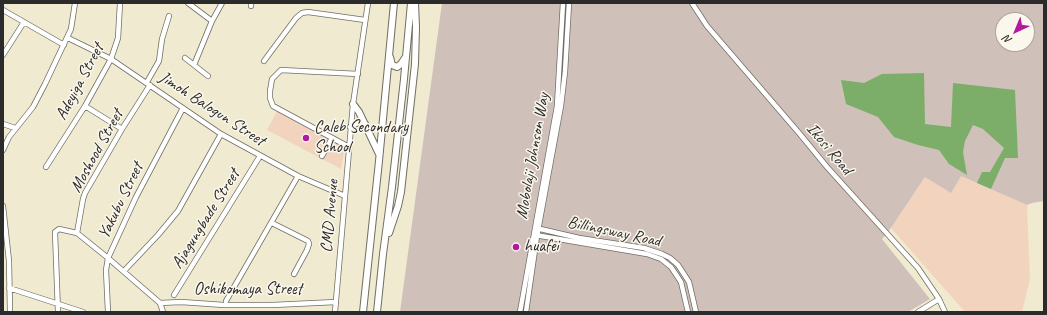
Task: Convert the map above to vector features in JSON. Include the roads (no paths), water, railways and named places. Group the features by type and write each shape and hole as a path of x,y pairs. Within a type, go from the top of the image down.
{"highway":[{"path":"363,312 394,3"},
{"path":"378,312 384,244 404,79 410,3"},
{"path":"385,237 388,234 392,224 401,192 415,64 415,3"},
{"path":"390,50 390,61 394,66 399,66 405,58"},
{"path":"353,104 359,112 376,147 379,161"},
{"path":"351,126 356,123 365,124"},
{"path":"370,243 384,244"}],"street":[{"path":"3,150 9,136 33,107 68,38 75,3"},
{"name":"Adeyiga Street","path":"46,167 85,106 111,59 118,38 120,3"},
{"path":"188,3 212,21"},
{"path":"194,65 212,21 222,3"},
{"name":"CMD Avenue","path":"335,312 353,104 368,3"},
{"name":"Mobolaji Johnson Way","path":"526,312 536,228 556,109 563,3"},
{"name":"Mobolaji Johnson Way","path":"536,228 561,106 565,72 569,3"},
{"name":"Ikosi Road","path":"692,3 711,30 799,132 827,167 909,257 939,299 945,312"},
{"path":"3,10 64,45"},
{"path":"264,61 296,18 302,13 308,12 365,20"},
{"name":"Moshood Street","path":"77,233 85,193 148,84 159,61 162,39 169,16"},
{"path":"3,55 24,22"},
{"name":"Jimoh Balogun Street","path":"68,38 111,59 221,134 298,176 345,196"},
{"path":"185,58 208,76"},
{"path":"349,147 273,106 270,98 272,79 282,70 358,74"},
{"path":"85,106 122,129"},
{"name":"Yakubu Street","path":"108,312 106,270 108,258 136,197 183,108"},
{"path":"3,124 15,128"},
{"path":"124,271 158,236 178,211 221,134"},
{"path":"322,156 332,138"},
{"name":"Ajagungbade Street","path":"174,295 260,156"},
{"path":"226,301 298,176"},
{"path":"3,206 4,229 9,261 10,312"},
{"path":"272,223 308,241 309,244 307,250 294,274"},
{"name":"Billingsway Road","path":"536,228 579,238 644,248 670,258 678,265 690,282 696,312"},
{"path":"58,312 56,232 58,229 77,233 124,271 160,303 163,312"},
{"name":"Mobolaji Johnson Way","path":"520,312 535,235"},
{"name":"Billingsway Road","path":"535,235 647,254 661,259 671,267 681,282 688,312"},
{"path":"10,288 83,312"},
{"path":"918,312 939,299"},
{"name":"Oshikomaya Street","path":"160,303 181,302 224,305 273,305 336,302"}],"place":[{"name":"Caleb Secondary School","path":"306,138"},
{"name":"huafei","path":"516,247"}]}
